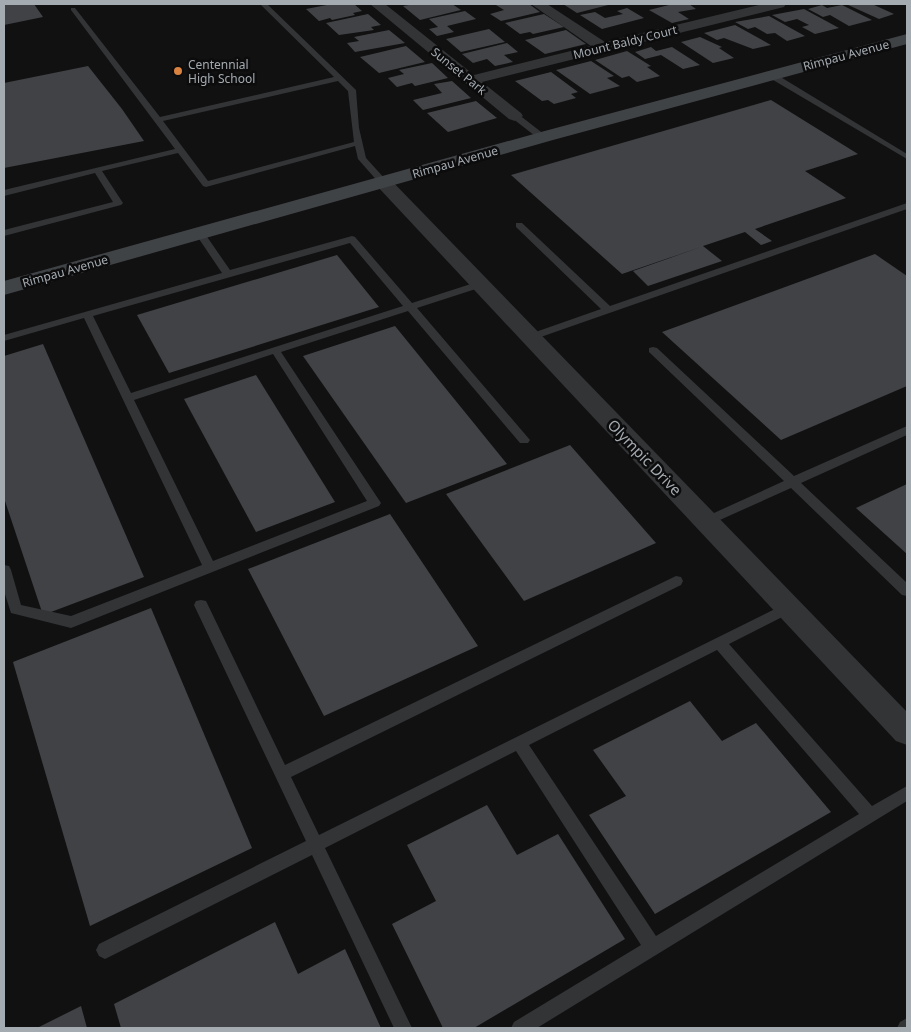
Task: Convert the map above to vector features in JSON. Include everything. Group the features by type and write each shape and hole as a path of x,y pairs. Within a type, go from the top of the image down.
{"main road":[{"name":"Rimpau Avenue","path":"4,288 542,138 907,39"}],"street":[{"name":"Sunset Park","path":"377,4 515,116"},
{"path":"538,4 604,48"},
{"name":"Mount Baldy Court","path":"471,80 779,4"},
{"path":"713,8 728,17"},
{"name":"Olympic Drive","path":"384,182 907,732"}],"lane":[{"path":"263,4 352,90 358,143 362,159 384,182"},
{"path":"73,9 206,184 358,143"},
{"path":"771,75 907,157"},
{"path":"158,120 339,78"},
{"name":"Sunset Park","path":"515,116 542,138"},
{"path":"4,193 180,150"},
{"path":"4,233 118,203 97,170"},
{"path":"531,337 907,206"},
{"path":"519,225 608,310"},
{"path":"200,233 228,274"},
{"path":"4,338 352,239 524,440"},
{"path":"128,398 481,284"},
{"path":"87,314 210,568"},
{"path":"4,570 16,610 71,622 375,503 275,350"},
{"path":"653,350 790,483 907,591"},
{"path":"706,521 907,430"},
{"path":"282,774 676,581"},
{"path":"201,605 403,1028"},
{"path":"105,950 789,607"},
{"path":"719,642 870,815"},
{"path":"519,742 653,947"},
{"path":"520,1028 907,792"}],"building":[{"path":"4,4 34,4 43,17 4,25"},
{"path":"332,4 354,4 362,11 353,13 355,15 319,21 306,9"},
{"path":"415,4 452,4 461,10 420,20 403,6"},
{"path":"529,4 540,12 501,21 490,14 504,10 496,5"},
{"path":"563,4 612,4 577,13"},
{"path":"673,4 689,4 696,9 678,12 689,19 672,23 649,10"},
{"path":"846,4 872,4 894,14 879,19"},
{"path":"822,5 827,8 842,5 872,20 849,26 830,15 823,17 808,9"},
{"path":"627,8 644,18 602,29 580,15 595,12 605,18 623,14 617,11"},
{"path":"804,9 839,28 815,34 802,27 809,25 797,19 785,22 772,15"},
{"path":"465,11 476,19 447,26 454,32 437,36 429,29 438,27 429,19"},
{"path":"368,14 381,25 371,27 374,30 339,35 326,23"},
{"path":"544,14 564,27 533,34 530,32 520,34 505,23"},
{"path":"769,16 805,36 787,41 775,33 767,34 755,27 748,29 735,22"},
{"path":"735,25 771,45 753,49 724,38 717,40 704,33"},
{"path":"489,29 505,42 461,52 446,39"},
{"path":"389,30 405,43 355,52 347,43 359,41 354,37"},
{"path":"566,30 586,44 545,54 525,40"},
{"path":"700,37 722,47 719,48 734,58 713,63 681,42"},
{"path":"507,43 518,52 504,55 513,62 495,66 487,59 473,63 462,54"},
{"path":"406,46 425,62 379,73 360,57"},
{"path":"651,47 656,51 672,47 700,65 683,69 661,55 645,59 635,52"},
{"path":"627,51 651,66 647,67 660,76 637,82 629,76 622,78 595,60"},
{"path":"591,61 614,76 607,78 620,86 590,94 556,70"},
{"path":"432,63 448,78 415,86 412,83 397,87 388,78 404,74 399,70"},
{"path":"88,66 122,109 144,141 4,168 4,83"},
{"path":"551,72 578,92 571,94 576,98 554,104 548,100 542,101 515,81"},
{"path":"452,81 471,98 423,110 413,100 442,93 434,84"},
{"path":"771,100 858,154 805,171 846,198 755,229 772,241 761,245 745,232 703,246 722,261 648,286 633,271 701,247 622,274 511,175"},
{"path":"476,101 497,118 448,132 427,113"},
{"path":"875,254 907,276 907,386 781,440 662,332"},
{"path":"337,255 379,307 169,373 137,315"},
{"path":"395,326 507,464 406,503 303,356"},
{"path":"43,344 144,577 43,615 4,498 4,356"},
{"path":"256,375 335,502 256,532 184,399"},
{"path":"570,445 656,543 524,601 446,494"},
{"path":"907,484 907,554 856,508"},
{"path":"390,514 478,646 324,716 248,569"},
{"path":"151,608 252,848 90,926 13,662"},
{"path":"690,701 722,741 756,723 831,812 655,914 589,815 626,796 593,750"},
{"path":"487,805 517,855 558,834 625,939 474,1028 443,1028 392,924 436,901 407,845"},
{"path":"275,922 298,974 345,949 381,1028 121,1028 114,1004"},
{"path":"81,1006 87,1028 37,1028"}],"place":[{"name":"Centennial High School","path":"178,71"}]}
